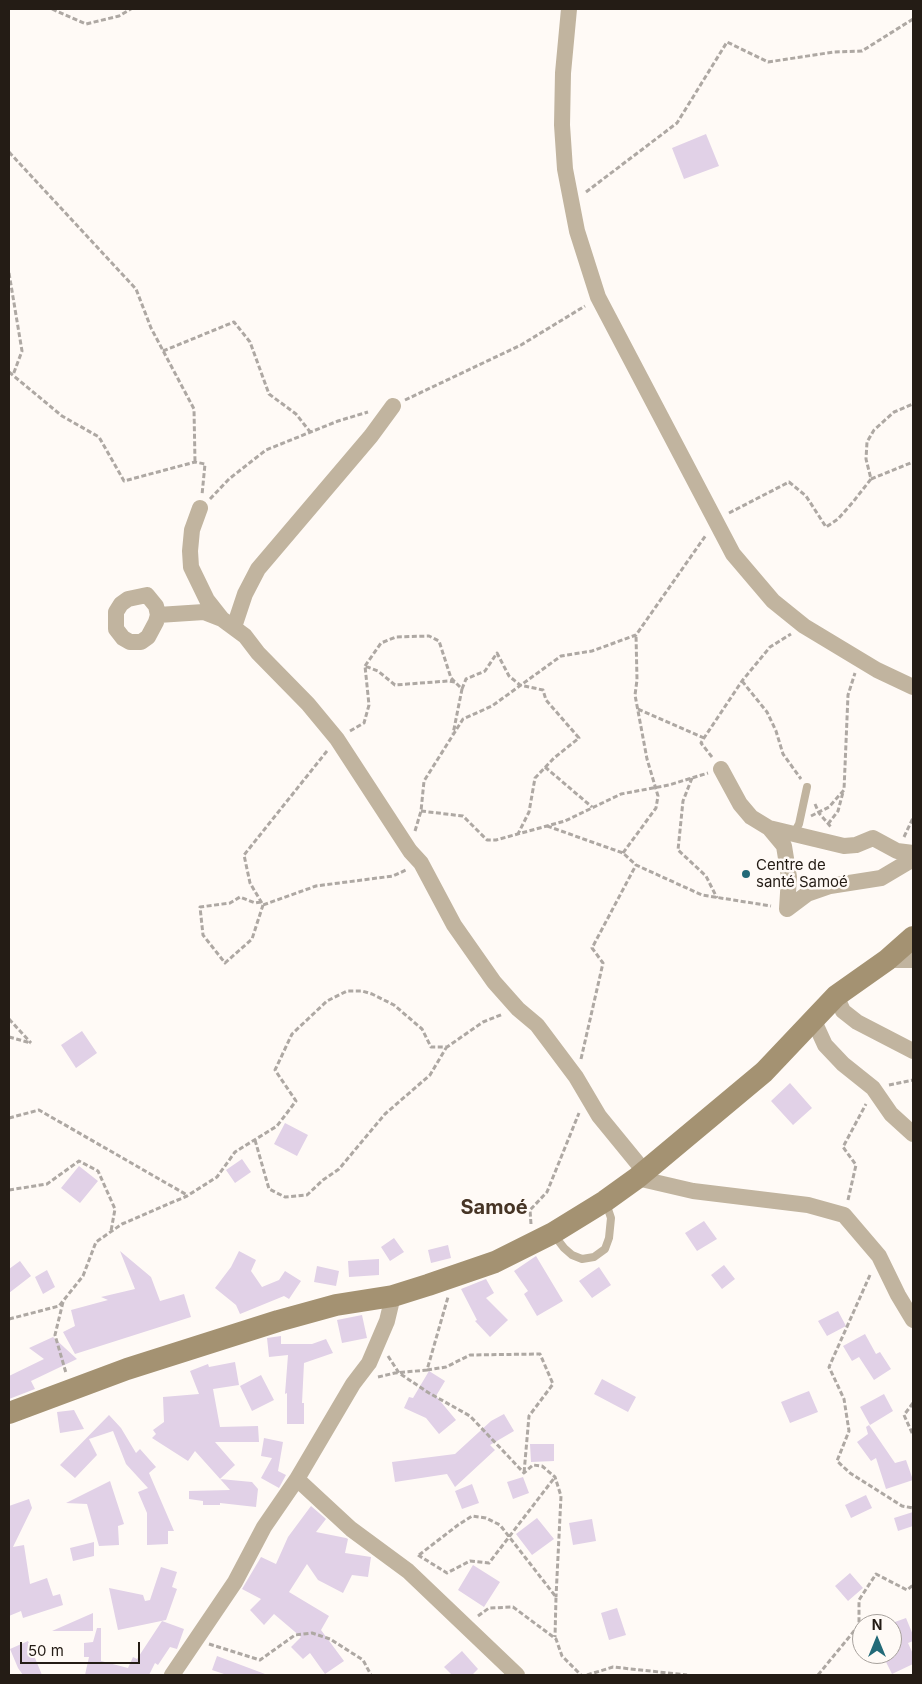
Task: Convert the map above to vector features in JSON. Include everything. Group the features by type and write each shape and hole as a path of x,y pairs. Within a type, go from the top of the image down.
{"main road":[{"path":"9,1413 53,1398 71,1388 278,1320 336,1305 393,1296 495,1262 553,1233 605,1201 640,1175 751,1083 814,1021 836,996 887,960 913,937"}],"street":[{"path":"569,9 563,72 562,125 565,168 579,240 598,297 733,554 773,600 804,626 913,687"},
{"path":"228,623 258,568 371,436 393,406"},
{"path":"200,508 192,530 191,567 207,600 228,623 245,636 258,653 308,704 336,739 416,857 454,924 494,982 518,1009 537,1025 576,1076 599,1116 640,1175 693,1191 808,1204 844,1215 879,1256 898,1295 913,1320"},
{"path":"158,616 204,612 228,623"},
{"path":"721,768 740,804 751,817 769,828 784,846 789,877 787,908"},
{"path":"769,828 796,828 816,838 844,846 856,845 873,838 897,851 913,853"},
{"path":"787,908 807,894 830,886 881,878 913,859"},
{"path":"887,960 913,960"},
{"path":"836,996 843,1011 857,1022 913,1051"},
{"path":"814,1021 825,1044 843,1064 873,1088 891,1114 913,1134"},
{"path":"172,1675 235,1582 264,1527 297,1479 353,1384 369,1363 387,1321 393,1296"},
{"path":"297,1479 351,1528 408,1571 517,1675"}],"lane":[{"path":"796,828 808,787"},
{"path":"553,1233 572,1255 582,1259 594,1257 605,1249 609,1238 611,1218 605,1201"}],"path":[{"path":"52,9 86,24 119,16 131,9"},
{"path":"571,203 677,123 727,42 768,62 834,52 862,51 913,19"},
{"path":"9,152 136,289 151,328 194,409 195,462"},
{"path":"9,273 22,351 13,375"},
{"path":"163,351 234,322 250,342 269,394 296,414 311,433"},
{"path":"9,372 62,416 99,437 124,481 195,462 205,464 200,508"},
{"path":"871,479 866,459 866,442 874,430 894,412 913,404"},
{"path":"462,689 451,678 439,640 429,636 396,637 381,643 366,666 369,705 364,723 336,739 244,855 250,883 262,904 252,939 225,963 203,936 200,907 230,903 240,897 262,904 316,886 393,876 416,857 424,780 463,720 492,706 562,656 592,651 636,636 697,550 715,520 789,482 806,496 826,527 838,519 871,479 913,462"},
{"path":"421,812 463,816 487,840 517,835 547,826 621,794 655,786 669,785 721,768 701,743 742,680 770,647 804,626"},
{"path":"624,853 656,808 658,796 647,759 635,695 637,680 636,636"},
{"path":"453,734 462,689 466,679 485,671 497,653 509,676 520,685 543,690 546,700 578,738 535,778 529,812 517,835"},
{"path":"816,838 838,811 844,790 848,696 860,659"},
{"path":"366,666 378,671 395,684 448,680 455,682"},
{"path":"742,680 766,712 776,731 783,754 808,787 819,812 844,846"},
{"path":"638,709 704,738"},
{"path":"545,767 592,808"},
{"path":"692,778 683,801 678,850 706,876 717,898"},
{"path":"796,828 819,812 829,808 844,790"},
{"path":"547,826 624,853 636,865 702,895 787,908"},
{"path":"576,1076 603,963 592,948 636,865"},
{"path":"9,1319 59,1306 83,1276 96,1242 122,1224 187,1196 217,1177 235,1152 277,1126 296,1100 275,1070 292,1034 327,1001 347,992 362,991 386,1001 422,1029 431,1048 446,1047"},
{"path":"255,1140 270,1189 285,1197 307,1195 339,1168 385,1114 430,1075 446,1047 483,1022 518,1009"},
{"path":"9,1019 32,1043 9,1037"},
{"path":"533,1243 530,1210 547,1192 578,1113 588,1097"},
{"path":"844,1215 856,1165 843,1148 865,1106"},
{"path":"9,1118 39,1110 187,1196"},
{"path":"9,1190 47,1184 79,1161 98,1172 115,1209 110,1232"},
{"path":"879,1256 829,1367 844,1399 849,1432 837,1461 850,1472 902,1506 913,1508"},
{"path":"427,1370 455,1275"},
{"path":"64,1300 55,1336 71,1388"},
{"path":"379,1343 400,1374"},
{"path":"400,1374 446,1367 470,1355 540,1354 553,1384 529,1416 524,1473"},
{"path":"353,1384 395,1372 400,1374 428,1393 470,1416 524,1473"},
{"path":"913,1403 904,1415 913,1435"},
{"path":"524,1473 533,1464 542,1466 555,1477 561,1496 555,1637 562,1656 581,1675"},
{"path":"388,1556 419,1556 447,1573 470,1560 489,1564 555,1477"},
{"path":"419,1556 472,1516 486,1518 500,1525 556,1597"},
{"path":"818,1675 859,1625 859,1600 876,1574 908,1590 913,1585"},
{"path":"466,1627 489,1608 513,1607 555,1637"},
{"path":"197,1640 260,1660 295,1635 312,1633 330,1639 363,1660 371,1675"},
{"path":"587,1675 612,1667 687,1675"}],"building":[{"path":"706,134 719,166 684,179 672,148"},
{"path":"82,1031 97,1053 76,1068 61,1045"},
{"path":"790,1083 812,1108 793,1125 771,1101"},
{"path":"285,1123 308,1135 297,1156 274,1144"},
{"path":"242,1159 251,1172 235,1183 226,1170"},
{"path":"79,1166 98,1181 80,1203 61,1188"},
{"path":"704,1221 717,1239 697,1251 685,1233"},
{"path":"394,1238 404,1252 390,1261 381,1247"},
{"path":"448,1245 451,1258 431,1263 428,1250"},
{"path":"120,1251 151,1277 160,1301 184,1294 191,1317 75,1354 63,1332 75,1326 71,1310 108,1300 101,1297 135,1289"},
{"path":"239,1251 256,1260 251,1271 262,1287 279,1280 285,1271 301,1281 289,1299 284,1296 240,1314 236,1305 215,1288 231,1267"},
{"path":"536,1256 563,1301 537,1316 524,1294 528,1291 514,1271"},
{"path":"379,1259 379,1275 349,1277 348,1261"},
{"path":"20,1261 31,1276 9,1293 9,1269"},
{"path":"724,1265 735,1279 722,1289 711,1275"},
{"path":"317,1266 339,1271 336,1286 314,1282"},
{"path":"599,1267 611,1285 592,1298 579,1281"},
{"path":"47,1270 55,1287 43,1294 35,1277"},
{"path":"486,1279 494,1293 486,1298 508,1320 490,1337 475,1321 477,1320 461,1289"},
{"path":"838,1311 846,1326 827,1336 818,1321"},
{"path":"362,1315 367,1338 342,1343 337,1320"},
{"path":"865,1334 876,1354 880,1352 891,1369 874,1380 859,1357 852,1361 843,1346"},
{"path":"281,1336 281,1344 312,1344 326,1339 333,1353 304,1363 302,1403 304,1403 304,1424 287,1424 287,1393 285,1394 288,1355 269,1357 267,1338"},
{"path":"53,1337 77,1359 31,1381 35,1389 9,1399 9,1376 44,1359 29,1348"},
{"path":"235,1362 239,1385 213,1389 220,1427 258,1426 259,1442 215,1442 235,1465 220,1479 195,1451 188,1461 152,1438 156,1434 153,1430 164,1422 163,1397 199,1394 190,1371 208,1364 209,1367"},
{"path":"429,1371 445,1381 436,1396 456,1420 439,1434 426,1418 404,1408 409,1397 413,1398"},
{"path":"261,1375 274,1400 252,1411 240,1386"},
{"path":"602,1379 636,1397 628,1412 594,1394"},
{"path":"809,1391 818,1412 790,1423 781,1402"},
{"path":"884,1394 893,1411 870,1425 860,1407"},
{"path":"74,1410 84,1429 60,1433 57,1412"},
{"path":"504,1414 514,1431 490,1445 495,1450 455,1487 447,1474 395,1482 392,1462 455,1454 491,1421"},
{"path":"109,1415 121,1428 136,1453 140,1449 156,1467 149,1473 174,1531 168,1531 168,1544 147,1545 147,1513 138,1492 148,1488 126,1464 113,1431 89,1439 97,1455 75,1478 60,1465"},
{"path":"869,1425 895,1463 906,1460 913,1480 886,1489 876,1458 871,1461 857,1442 868,1434 866,1427"},
{"path":"264,1438 283,1442 278,1471 286,1475 279,1488 261,1478 272,1458 261,1456"},
{"path":"530,1444 554,1444 554,1461 531,1462"},
{"path":"523,1477 529,1493 513,1499 507,1482"},
{"path":"220,1479 252,1482 258,1489 256,1507 220,1503 220,1505 203,1505 203,1501 189,1499 189,1491 230,1490"},
{"path":"110,1481 124,1524 118,1526 119,1545 99,1546 87,1504 66,1503"},
{"path":"472,1484 479,1503 462,1509 455,1491"},
{"path":"866,1495 872,1508 851,1518 845,1505"},
{"path":"29,1499 32,1508 13,1547 24,1545 30,1584 47,1578 53,1596 60,1594 63,1605 23,1618 21,1611 9,1616 9,1506"},
{"path":"311,1506 326,1519 316,1532 348,1539 345,1553 371,1557 368,1577 352,1575 343,1593 318,1580 307,1564 289,1592 329,1616 321,1630 344,1661 325,1674 310,1653 303,1659 291,1647 301,1637 274,1614 264,1625 250,1610 261,1599 242,1589 261,1557 276,1564 288,1537"},
{"path":"913,1512 913,1526 898,1531 894,1518"},
{"path":"537,1518 554,1539 532,1555 516,1534"},
{"path":"592,1519 596,1541 573,1545 569,1523"},
{"path":"94,1542 94,1556 73,1561 70,1548"},
{"path":"473,1565 500,1582 484,1607 458,1590"},
{"path":"161,1567 177,1572 172,1587 177,1589 166,1620 118,1630 109,1588 143,1595 145,1601 150,1600"},
{"path":"850,1573 863,1588 848,1601 835,1586"},
{"path":"617,1608 626,1635 609,1640 601,1613"},
{"path":"93,1613 93,1631 52,1631"},
{"path":"906,1618 913,1635 913,1641 908,1643 913,1654 913,1664 892,1674 887,1664 902,1664 902,1619"},
{"path":"162,1621 184,1629 177,1649 170,1647 158,1665 155,1663 149,1675 85,1675 89,1657 84,1657 84,1643 93,1642 97,1628 101,1628 101,1661 128,1668 133,1657 137,1659"},
{"path":"28,1641 42,1675 23,1675 10,1649"},
{"path":"462,1651 478,1669 472,1675 452,1675 444,1667"},
{"path":"217,1656 265,1675 227,1675 212,1670"}],"place":[{"name":"Centre de santé Samoé","path":"746,874"}],"district":[{"name":"Samoé","path":"494,1208"}]}
